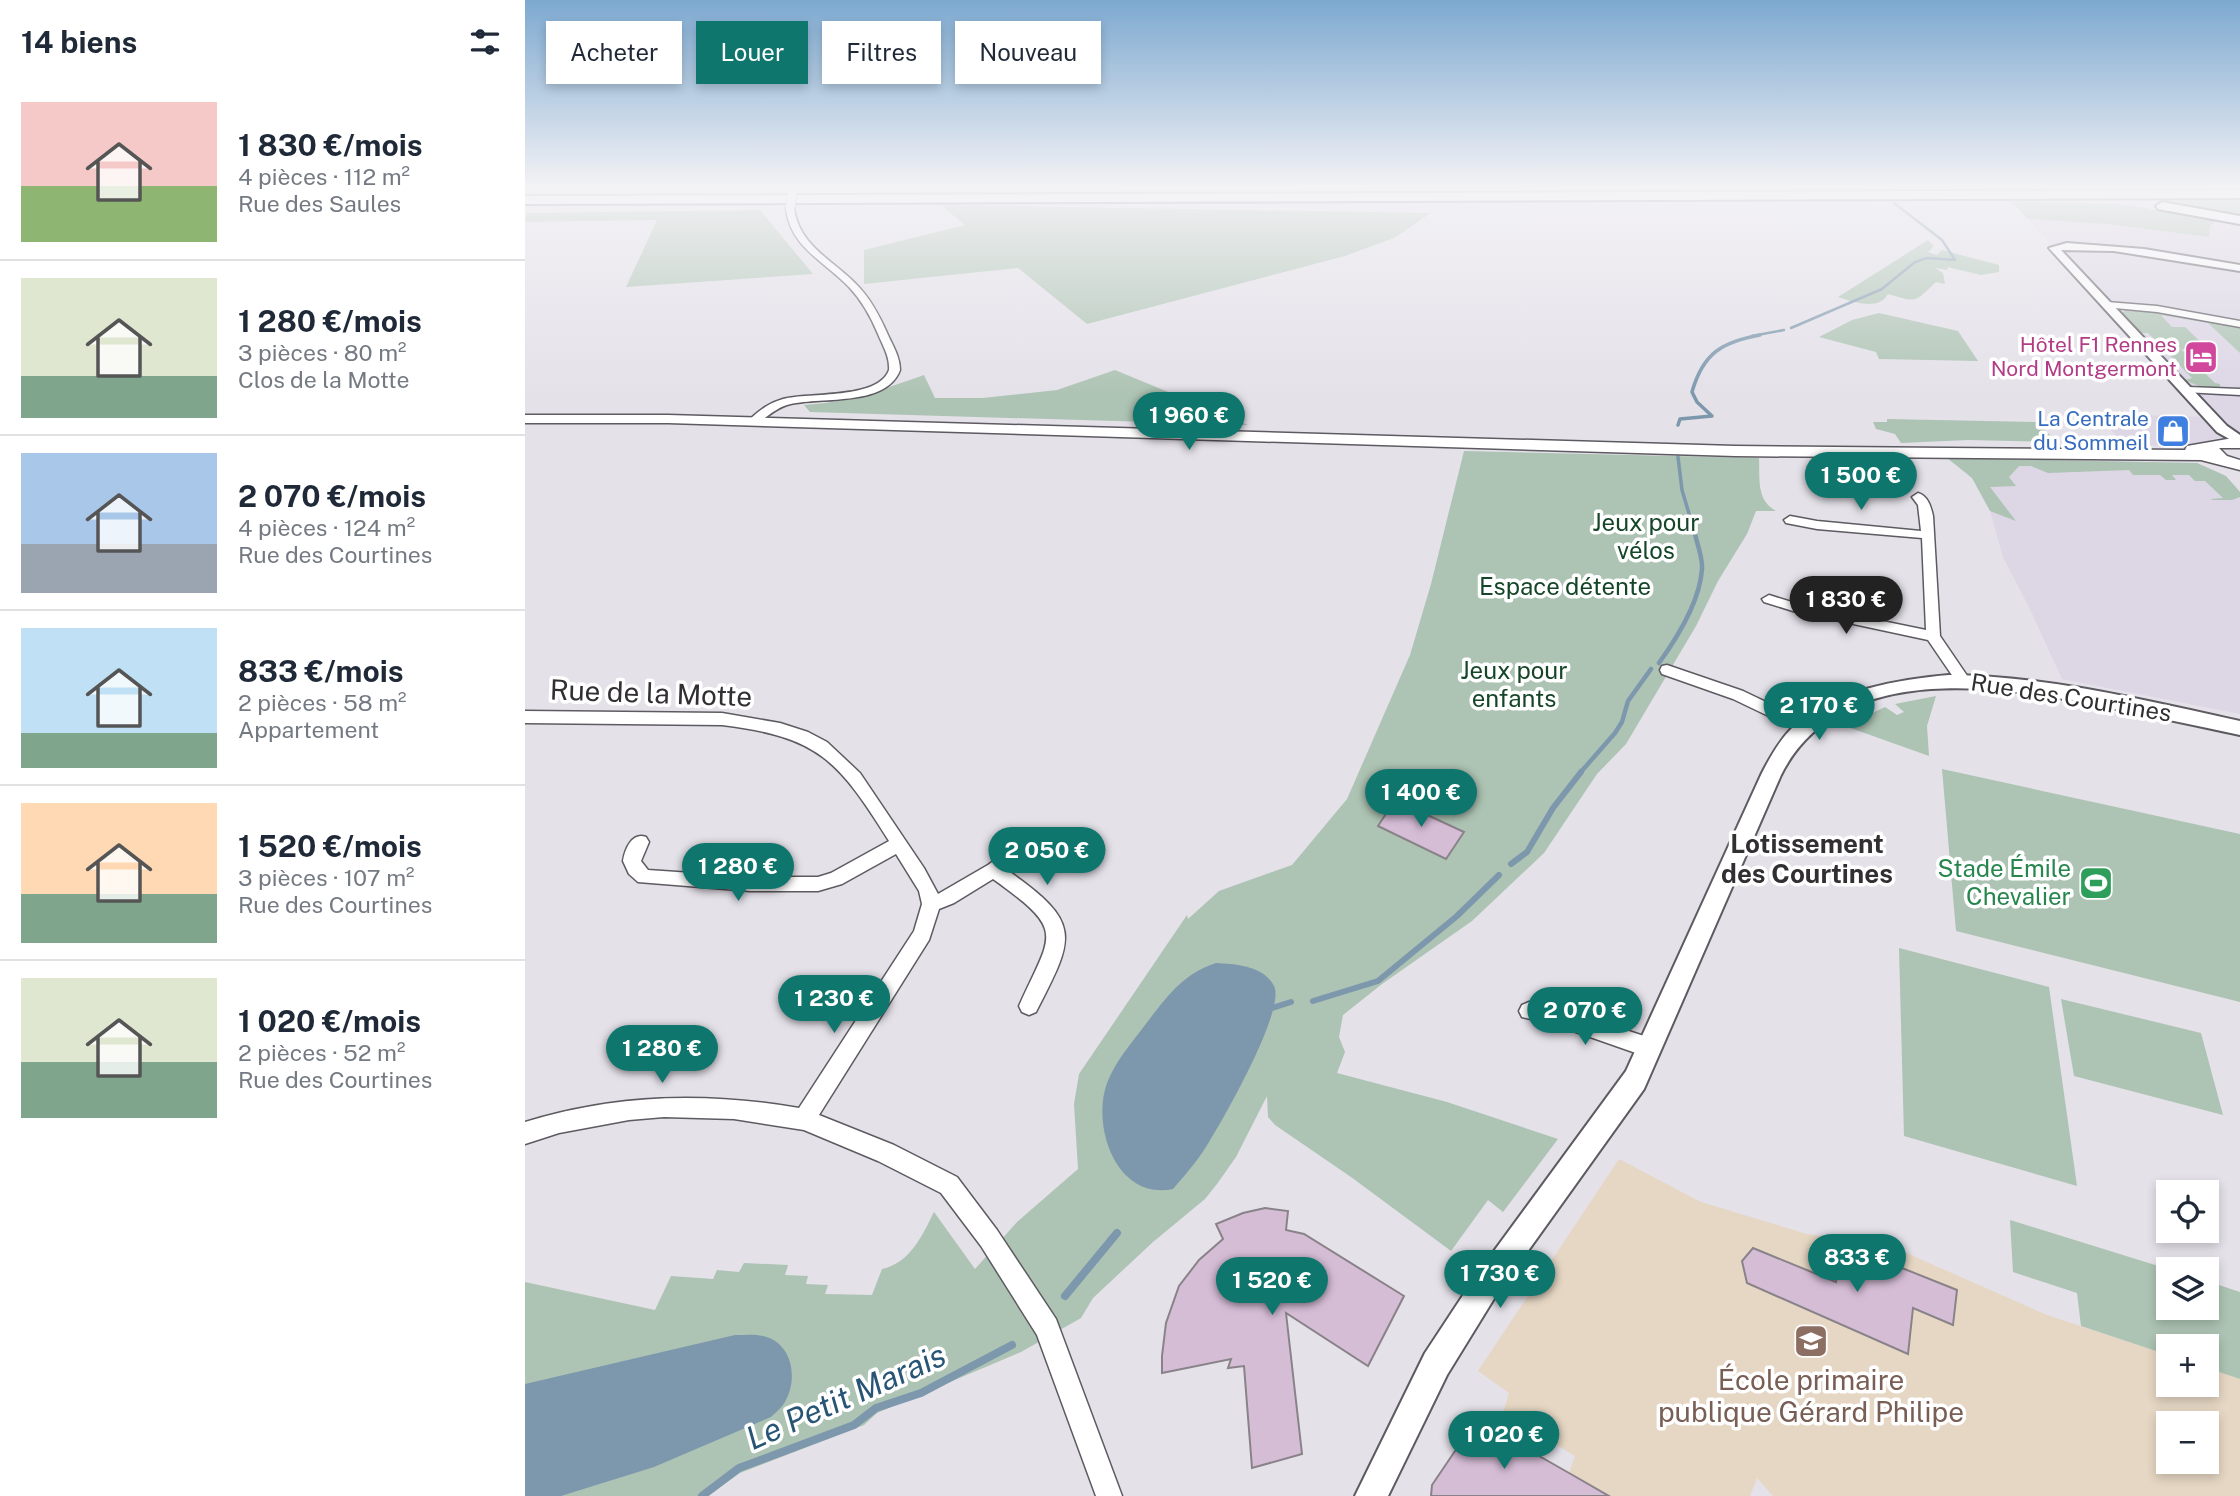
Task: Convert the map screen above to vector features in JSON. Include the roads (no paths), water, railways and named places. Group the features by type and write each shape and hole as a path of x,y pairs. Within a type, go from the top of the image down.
{"main road":[{"path":"525,419 754,421 1874,454 2147,454 2231,451"}],"street":[{"path":"754,421 766,409 782,402 848,396 875,389 892,377 895,371 895,361 873,311 853,286 822,257"},
{"path":"2062,257 2188,390 2231,451"},
{"path":"2167,257 2240,268"},
{"path":"2107,305 2157,309 2240,324"},
{"path":"2188,390 2240,392"},
{"path":"1918,497 1924,505 1928,536 1933,636 1963,680"},
{"path":"1790,520 1928,536"},
{"path":"1769,599 1793,607 1933,636"},
{"path":"1667,670 1738,695 1805,727"},
{"name":"Rue des Courtines","path":"1371,1496 1436,1364 1485,1287 1635,1080 1771,775 1788,746 1805,727 1825,714 1881,690 1963,680 2009,683 2065,692 2240,728"},
{"name":"Rue de la Motte","path":"525,717 722,719 785,730 827,750 846,765 928,889 931,904"},
{"path":"640,842 632,852 630,861 634,870 644,877 803,886 836,879 899,844"},
{"path":"804,1119 922,934 931,904 948,898 1027,846"},
{"path":"994,870 1043,910 1057,929 1058,940 1029,1006"},
{"path":"1529,1011 1556,1016 1650,1048"},
{"path":"525,1133 569,1119 643,1106 767,1112 804,1119 886,1153 949,1185 989,1238 1047,1328 1108,1496"}],"water":[{"path":"1216,963 1249,967 1264,974 1274,986 1275,998 1271,1017 1252,1064 1201,1154 1173,1189 1153,1190 1137,1184 1123,1172 1113,1157 1103,1120 1107,1083 1124,1052 1168,996 1184,980"},
{"path":"735,1335 763,1336 773,1340 781,1346 791,1364 788,1396 771,1417 654,1467 561,1496 525,1496 525,1384"}],"waterway":[{"name":"Le Petit Marais","path":"1791,328 1882,289 1915,262 1927,258 1955,260 1953,257"},
{"name":"Le Petit Marais","path":"1752,336 1784,330"},
{"name":"Le Petit Marais","path":"1678,425 1680,419 1712,416 1697,402 1692,392 1708,359 1716,351 1735,341 1760,335"},
{"name":"Le Petit Marais","path":"1678,457 1682,490 1693,527"},
{"name":"Le Petit Marais","path":"1659,663 1687,618 1700,581 1701,558 1693,526"},
{"name":"Le Petit Marais","path":"1580,773 1615,733 1622,722 1628,701 1651,669"},
{"name":"Le Petit Marais","path":"1511,864 1527,852 1553,808 1581,772"},
{"name":"Le Petit Marais","path":"1313,1001 1378,981 1457,916 1499,875"},
{"name":"Le Petit Marais","path":"1269,1009 1291,1002"},
{"name":"Le Petit Marais","path":"1065,1296 1117,1233"},
{"name":"Le Petit Marais","path":"702,1496 739,1468 854,1425 876,1408 921,1393 1012,1345"}],"place":[{"name":"Hôtel F1 Rennes Nord Montgermont","path":"2201,357"},
{"name":"La Centrale du Sommeil","path":"2173,431"},
{"name":"Stade Émile Chevalier","path":"2096,883"},
{"name":"École primaire publique Gérard Philipe","path":"1811,1341"}],"district":[{"name":"Lotissement des Courtines","path":"1807,859"}],"park label":[{"name":"Jeux pour vélos","path":"1646,537"},
{"name":"Espace détente","path":"1565,587"},
{"name":"Jeux pour enfants","path":"1514,685"}]}
